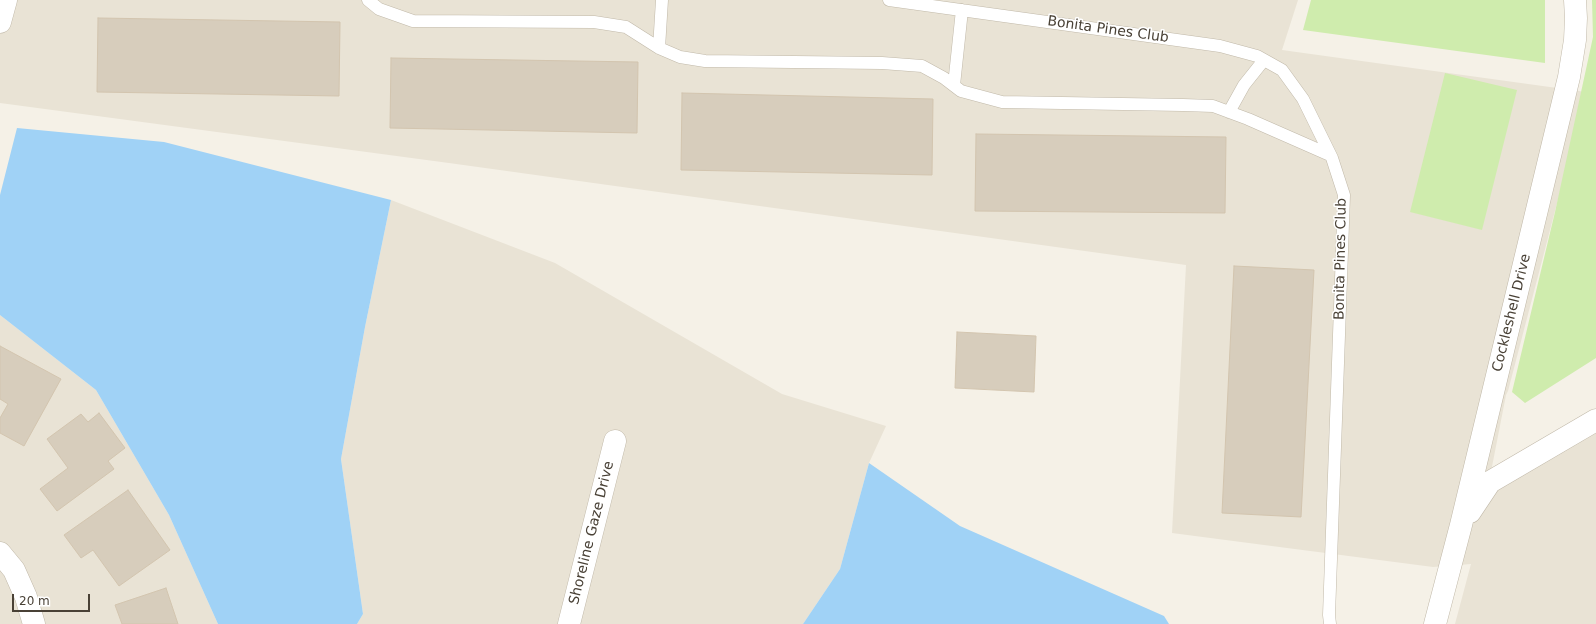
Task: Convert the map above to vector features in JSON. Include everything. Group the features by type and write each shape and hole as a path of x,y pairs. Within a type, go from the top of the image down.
{"street":[{"path":"0,22 6,0"},
{"name":"Cockleshell Drive","path":"1435,624 1462,525 1569,77 1575,40 1576,0"},
{"path":"1462,525 1490,482 1596,420"},
{"name":"Shoreline Gaze Drive","path":"569,624 615,441"},
{"path":"0,553 14,570 26,597 34,624"}],"lane":[{"path":"368,0 379,10 413,21 594,22 626,27 659,48 680,57 705,61 882,63 922,66 944,78 961,90 1002,102 1183,104 1213,106 1330,155"},
{"path":"659,48 662,0"},
{"name":"Bonita Pines Club","path":"889,0 1220,46 1257,56 1282,70 1303,99 1330,155 1344,195 1329,599 1330,624"},
{"path":"954,85 962,10"},
{"path":"1229,112 1244,85 1264,60"}],"shaded area":[{"path":"0,0 1298,0 1282,50 1586,92 1506,395 1489,482 1596,416 1596,624 1455,624 1471,564 1433,567 1172,533 1186,265 449,163 0,103"},
{"path":"391,200 555,263 782,394 886,426 869,463 840,569 803,624 357,624 363,614 341,459 365,327"},
{"path":"0,315 96,390 169,515 218,624 0,624"}],"green space":[{"path":"1311,0 1545,0 1545,63 1303,30"},
{"path":"1592,0 1596,0 1596,358 1525,403 1512,392 1555,212 1593,37"},
{"path":"1445,73 1517,90 1482,230 1410,212"}],"water":[{"path":"17,128 164,142 391,200 365,327 341,459 363,614 357,624 218,624 169,515 96,390 0,315 0,195"},
{"path":"869,463 960,526 1164,616 1169,624 803,624 840,569"}],"building":[{"path":"98,18 340,22 339,96 97,92"},
{"path":"391,58 638,62 637,133 390,128"},
{"path":"682,93 933,99 932,175 681,170"},
{"path":"976,134 1226,137 1225,213 975,211"},
{"path":"1234,266 1314,270 1301,517 1222,513"},
{"path":"957,332 1036,336 1034,392 955,388"},
{"path":"0,346 61,379 24,446 0,433 0,418 8,404 0,399"},
{"path":"99,413 125,448 108,461 114,469 57,511 40,489 68,468 47,439 81,414 88,422"},
{"path":"128,490 170,550 119,586 93,550 81,558 64,535"},
{"path":"166,588 178,624 122,624 115,605"}]}
